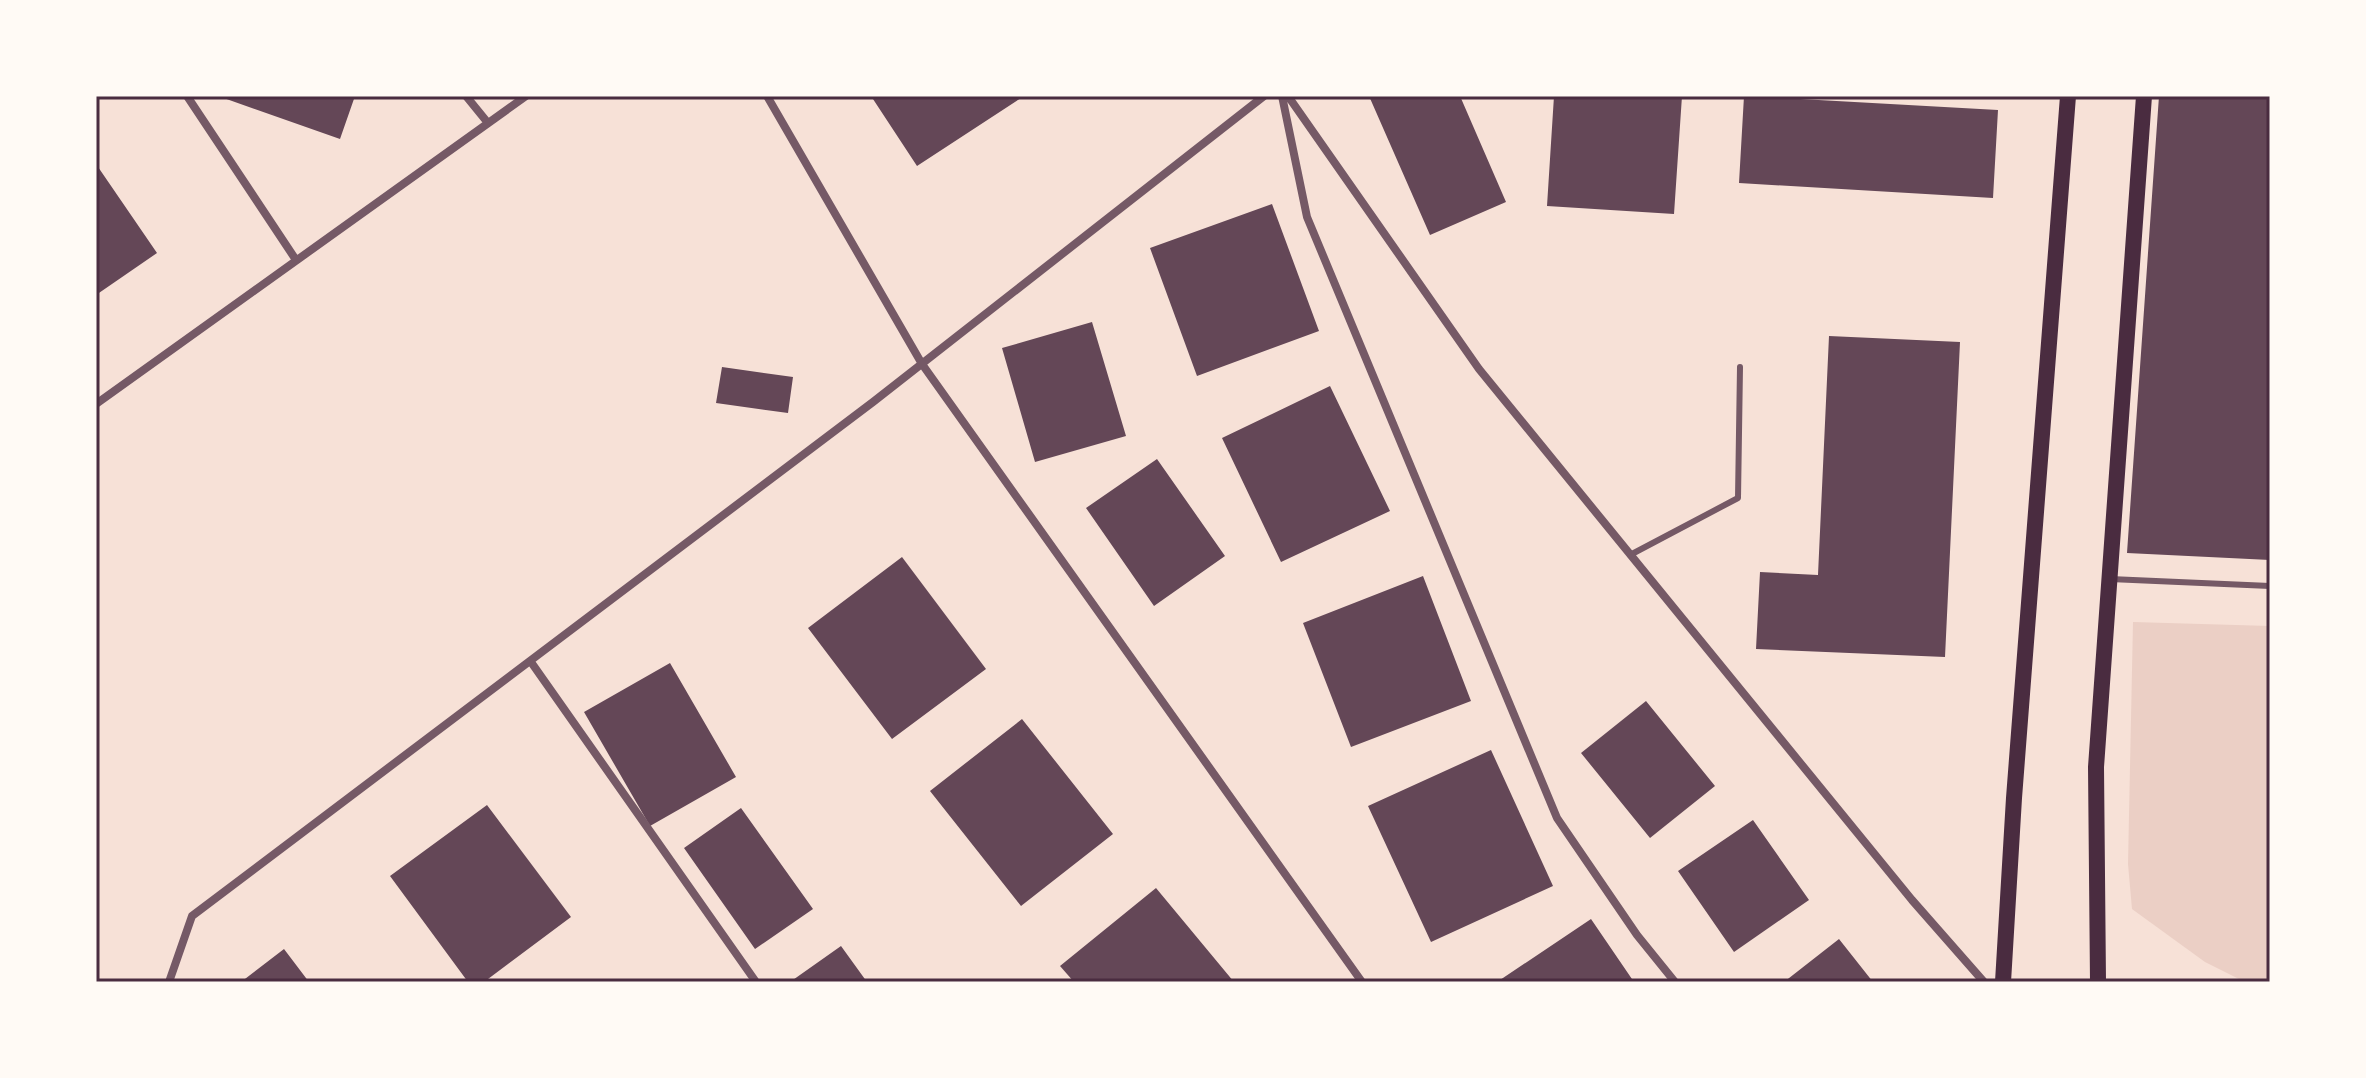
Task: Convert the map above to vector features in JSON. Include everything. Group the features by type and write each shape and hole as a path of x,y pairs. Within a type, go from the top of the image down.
{"main road":[{"path":"2003,982 2014,798 2068,96"},
{"path":"2098,982 2096,767 2144,96"}],"street":[{"path":"187,96 296,260"},
{"path":"466,96 488,123"},
{"path":"96,404 526,96"},
{"path":"767,96 922,364 1362,982"},
{"path":"169,982 192,916 922,364 1264,96"},
{"path":"1285,96 1479,369 1912,900 1984,982"},
{"path":"1285,96 1307,217 1557,818 1637,935 1675,982"},
{"path":"531,662 756,982"}],"lane":[{"path":"1630,555 1738,498 1740,367"},
{"path":"2110,579 2270,586"}],"shaded area":[{"path":"2133,622 2270,626 2270,982 2245,982 2205,962 2132,909 2128,864"}],"building":[{"path":"218,96 355,96 340,139"},
{"path":"871,96 1024,96 917,166"},
{"path":"1369,96 1460,96 1506,202 1430,235"},
{"path":"1554,96 1682,96 1674,214 1547,206"},
{"path":"1744,96 1998,110 1993,198 1739,183"},
{"path":"2159,96 2270,96 2270,560 2127,553"},
{"path":"96,164 157,253 96,295"},
{"path":"1272,204 1319,331 1197,376 1150,248"},
{"path":"1092,322 1126,436 1035,462 1002,348"},
{"path":"1829,336 1960,342 1945,657 1756,649 1760,572 1818,575"},
{"path":"722,367 793,377 788,413 716,403"},
{"path":"1330,386 1390,511 1281,562 1222,438"},
{"path":"1157,459 1225,556 1154,606 1086,508"},
{"path":"902,557 986,669 892,739 808,628"},
{"path":"1423,576 1471,701 1351,747 1303,623"},
{"path":"670,663 736,777 650,826 584,712"},
{"path":"1646,701 1715,786 1650,838 1581,753"},
{"path":"1022,719 1113,834 1021,906 930,791"},
{"path":"1491,750 1553,886 1431,942 1368,806"},
{"path":"487,805 571,917 484,982 468,982 390,876"},
{"path":"741,808 813,909 755,949 684,848"},
{"path":"1753,820 1809,900 1734,952 1678,871"},
{"path":"1156,888 1234,982 1074,982 1060,966"},
{"path":"1591,919 1634,982 1497,982"},
{"path":"1839,939 1873,982 1784,982"},
{"path":"841,946 867,982 790,982"},
{"path":"284,949 309,982 241,982"}]}
